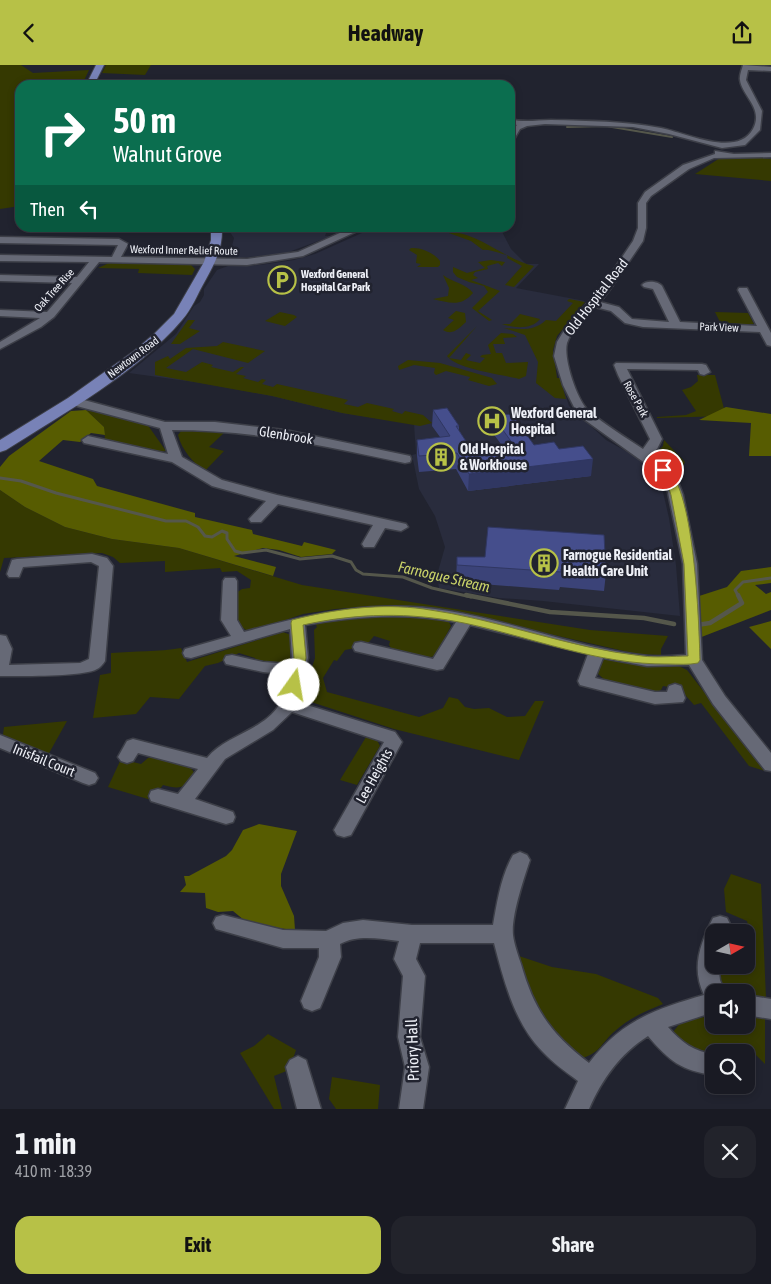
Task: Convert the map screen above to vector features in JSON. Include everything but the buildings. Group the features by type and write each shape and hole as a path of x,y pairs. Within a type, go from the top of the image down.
{"main road":[{"path":"92,80 100,65"},
{"name":"Newtown Road","path":"0,447 73,401 139,355 159,337 179,316 210,262 218,240 217,232"}],"street":[{"path":"744,149 756,130 759,111 743,80 746,66 771,69"},
{"path":"515,122 520,118 528,122"},
{"path":"515,123 619,124 670,132 700,140 719,150 744,149 771,155"},
{"name":"Old Hospital Road","path":"744,149 727,155 719,150 686,167 648,194 642,203 642,228 638,241 594,303 570,329 562,341 560,356 569,385 582,411 644,455 668,477 676,495 690,564 694,660 719,700 771,765"},
{"name":"Wexford Inner Relief Route","path":"0,259 247,262 286,257 319,247 351,232"},
{"path":"0,240 47,236 119,243 123,245 115,261"},
{"name":"Oak Tree Rise","path":"0,346 37,325 50,315 96,260"},
{"path":"0,278 81,280"},
{"path":"647,285 657,286 676,325"},
{"name":"Park View","path":"743,291 771,343"},
{"name":"Park View","path":"594,303 615,309 629,321 636,323 763,329"},
{"path":"0,313 50,315"},
{"name":"Rose Park","path":"644,455 656,439 646,416 629,390 620,365 702,367 704,372"},
{"name":"Glenbrook","path":"73,401 165,426 215,426 285,434 405,459"},
{"path":"165,426 176,459"},
{"path":"88,440 176,459 217,483 275,499 380,524 401,527"},
{"path":"256,519 275,499"},
{"path":"369,544 380,524"},
{"path":"0,641 4,649 0,671 80,669 91,666 97,661 106,566 102,561 92,558 17,563 14,574"},
{"path":"230,581 229,620 240,638"},
{"path":"191,653 297,623 334,615 383,610 422,612 465,619 597,652 643,661 694,660"},
{"path":"361,647 437,665 465,619"},
{"path":"182,802 218,755 267,725 289,700 300,658 297,623"},
{"path":"597,652 586,681 655,698 677,697 675,690"},
{"path":"232,660 263,667 296,670"},
{"name":"Lee Heights","path":"289,700 389,736 393,742 344,830"},
{"name":"Inisfail Court","path":"0,741 89,778"},
{"path":"127,757 133,745 209,765"},
{"path":"158,795 226,817"},
{"path":"520,860 509,895 502,934 520,995 531,1020 547,1042 591,1079"},
{"path":"223,923 283,939 329,940 343,932 363,929 412,934 502,934"},
{"name":"Priory Hall","path":"411,1109 417,1067 409,1037 414,976 404,959 412,934"},
{"path":"312,1001 330,957 329,940"},
{"path":"577,1109 591,1079 618,1044 651,1023 684,1010 705,1004"},
{"path":"755,1006 771,1009"},
{"path":"651,1023 666,1042 693,1062 705,1064"},
{"path":"298,1067 309,1109"}],"shaded area":[{"path":"230,232 326,232 325,236 332,236 286,253 240,258 233,257 230,254 234,238"},
{"name":"Wexford General Hospital","path":"364,232 502,232 511,249 526,264 539,264 516,288 585,301 557,336 553,350 557,378 560,378 569,406 606,440 640,459 650,468 663,492 676,565 680,616 499,598 439,588 437,575 445,547 435,516 419,489 412,455 416,454 414,424 342,413 272,396 201,383 129,373 176,334 194,306 200,302 204,295 204,289 217,270 228,266 260,265 294,260 315,254"},
{"path":"726,407 771,414 771,456 749,456 751,423 699,420"},
{"path":"86,410 104,427 105,435 91,433 80,442 63,440 39,461 93,479 97,486 195,513 195,517 252,530 253,534 302,546 304,542 336,550 332,554 301,557 279,550 263,548 234,556 276,567 273,576 179,548 112,539 65,527 25,507 0,490 0,467 9,456 71,411"},
{"path":"771,567 771,583 755,585 766,594 771,592 771,610 699,638 696,597 727,587 741,571"},
{"path":"771,621 771,649 749,627"},
{"path":"259,824 297,831 281,874 281,886 294,916 295,930 250,925 233,911 218,912 206,908 205,893 180,892 186,885 184,876 189,876 226,856 232,850 243,830"}],"green space":[{"path":"0,65 21,65 33,73 89,70 84,80 15,80 15,207 0,209"},
{"path":"106,65 151,65 145,75 102,73"},
{"path":"753,157 771,159 771,181 695,174 720,158"},
{"path":"446,232 469,236 506,255 483,250 471,241"},
{"path":"411,248 419,248 431,253 440,261 440,265 438,267 417,267 421,264 416,263 417,255 409,250"},
{"path":"508,256 534,266 514,287 505,285 522,266 507,258"},
{"path":"491,260 505,262 502,266 498,263 487,266 488,269 475,272 473,275 478,278 471,280 500,291 478,311 492,320 489,321 472,308 488,292 484,286 457,277 453,272 453,267 467,273 485,268 478,262"},
{"path":"109,263 191,265 195,269 192,275 138,273 139,269 98,268"},
{"path":"443,275 467,287 473,293 464,300 455,303 433,299 448,296 449,288"},
{"path":"569,299 585,302 557,336 553,350 557,378 560,378 566,399 555,398 536,383 538,362 525,335 504,328 526,329 541,324 546,320 556,321 573,303 567,301"},
{"path":"456,311 465,313 466,322 453,332 443,330 454,320 448,318"},
{"path":"280,312 297,317 285,326 265,321"},
{"path":"715,312 748,313 754,324 721,324"},
{"path":"520,314 540,319 537,323 527,326 517,327 502,324 510,324"},
{"path":"188,320 195,320 189,328 200,331 180,344 171,344"},
{"path":"477,326 449,358 447,356"},
{"path":"501,333 513,334 517,337 503,338 505,344 493,344 496,353 502,353 506,363 528,362 526,376 519,379 460,365 449,358 461,360 466,353 471,355 466,360 480,363 485,358 480,357 482,355 491,354 488,345"},
{"path":"223,342 265,351 248,363 193,349 166,368 186,372 202,362 213,365 211,367 233,372 244,367 236,374 246,376 243,378 258,382 262,379 266,380 262,384 273,387 277,384 340,398 348,400 344,404 358,407 367,403 394,409 392,411 402,414 405,411 423,415 432,423 420,426 342,413 272,396 155,375 155,362 168,356 170,359 186,348 217,346"},
{"path":"408,360 440,363 492,378 497,384 489,386 468,380 470,377 446,371 436,375 434,373 435,368 414,365 399,370 398,366"},
{"path":"697,375 715,375 726,416 657,418 686,415 696,411 682,390 691,387 698,381"},
{"path":"86,410 147,424 166,451 160,452 105,440 104,427"},
{"path":"191,429 226,431 209,447 224,451 204,472 185,451 178,435 181,431"},
{"path":"664,440 685,462 679,474 656,456 656,453 663,446"},
{"path":"0,490 25,507 65,527 112,539 179,548 302,585 590,630 668,636 661,649 661,655 637,654 462,614 428,608 377,606 335,609 303,614 259,629 246,630 238,623 236,618 236,593 242,589 250,588 251,580 237,571 222,572 220,568 165,572 165,561 120,563 113,557 102,553 4,558 0,572"},
{"path":"371,615 431,617 449,622 451,626 435,656 430,657 414,656 393,651 389,645 390,641 374,636 369,642 359,642 355,648 345,650 337,661 334,660 323,678 327,692 419,717 443,708 449,697 458,699 465,707 474,709 489,708 507,717 525,716 535,701 544,701 519,760 394,729 305,700 304,692 315,658 314,630 317,627 315,623"},
{"path":"283,632 291,635 290,659 285,663 256,660 239,653 218,663 205,666 179,699 150,697 136,714 93,718 100,675 111,673 111,653 181,648 187,662"},
{"path":"606,659 677,665 687,670 765,771 749,766 701,703 694,705 680,689 663,686 661,690 654,693 606,681 597,673 600,661"},
{"path":"67,721 48,755 3,735 4,727"},
{"path":"366,737 377,740 380,746 357,785 340,780"},
{"path":"156,756 185,764 194,772 195,777 180,787 163,785 151,800 108,787 121,759 141,764 148,758"},
{"path":"731,874 761,884 766,998 755,997 755,984 718,984 716,974 755,974 755,924 748,924 747,921 726,912 724,889"},
{"path":"516,955 552,967 596,974 658,998 663,1004 644,1012 620,1026 598,1050 583,1058 560,1044 539,1019"},
{"path":"755,1014 765,1016 765,1064 755,1054 755,1044 705,1044 705,1055 679,1042 673,1032 681,1022 705,1017 705,1034 755,1034"},
{"path":"268,1034 296,1050 289,1070 274,1076 282,1109 274,1109 240,1053 254,1046"},
{"path":"332,1077 380,1085 378,1109 336,1109 329,1099"}],"waterway":[{"path":"567,127 606,126 672,137"},
{"name":"Farnogue Stream","path":"0,478 21,481 56,493 166,521 186,521 198,527 205,536 212,537 222,531 227,533 227,539 235,551 242,553 266,550 300,559 332,556 351,562 356,570 363,574 403,577 432,588 471,597"},
{"name":"Farnogue Stream","path":"739,597 735,590 743,582 771,578"},
{"name":"Farnogue Stream","path":"466,595 550,612 644,618 674,624"},
{"name":"Farnogue Stream","path":"697,625 710,623 742,603 739,597"}],"place":[{"name":"Wexford General Hospital Car Park","path":"282,280"},
{"name":"Wexford General Hospital","path":"492,421"},
{"name":"Old Hospital & Workhouse","path":"441,457"},
{"name":"Farnogue Residential Health Care Unit","path":"544,563"}],"route":[{"path":"294,685 300,658 297,623 334,615 383,610 422,612 465,619 597,652 643,661 694,660 691,625 690,564 676,495 672,482 663,470"}]}
